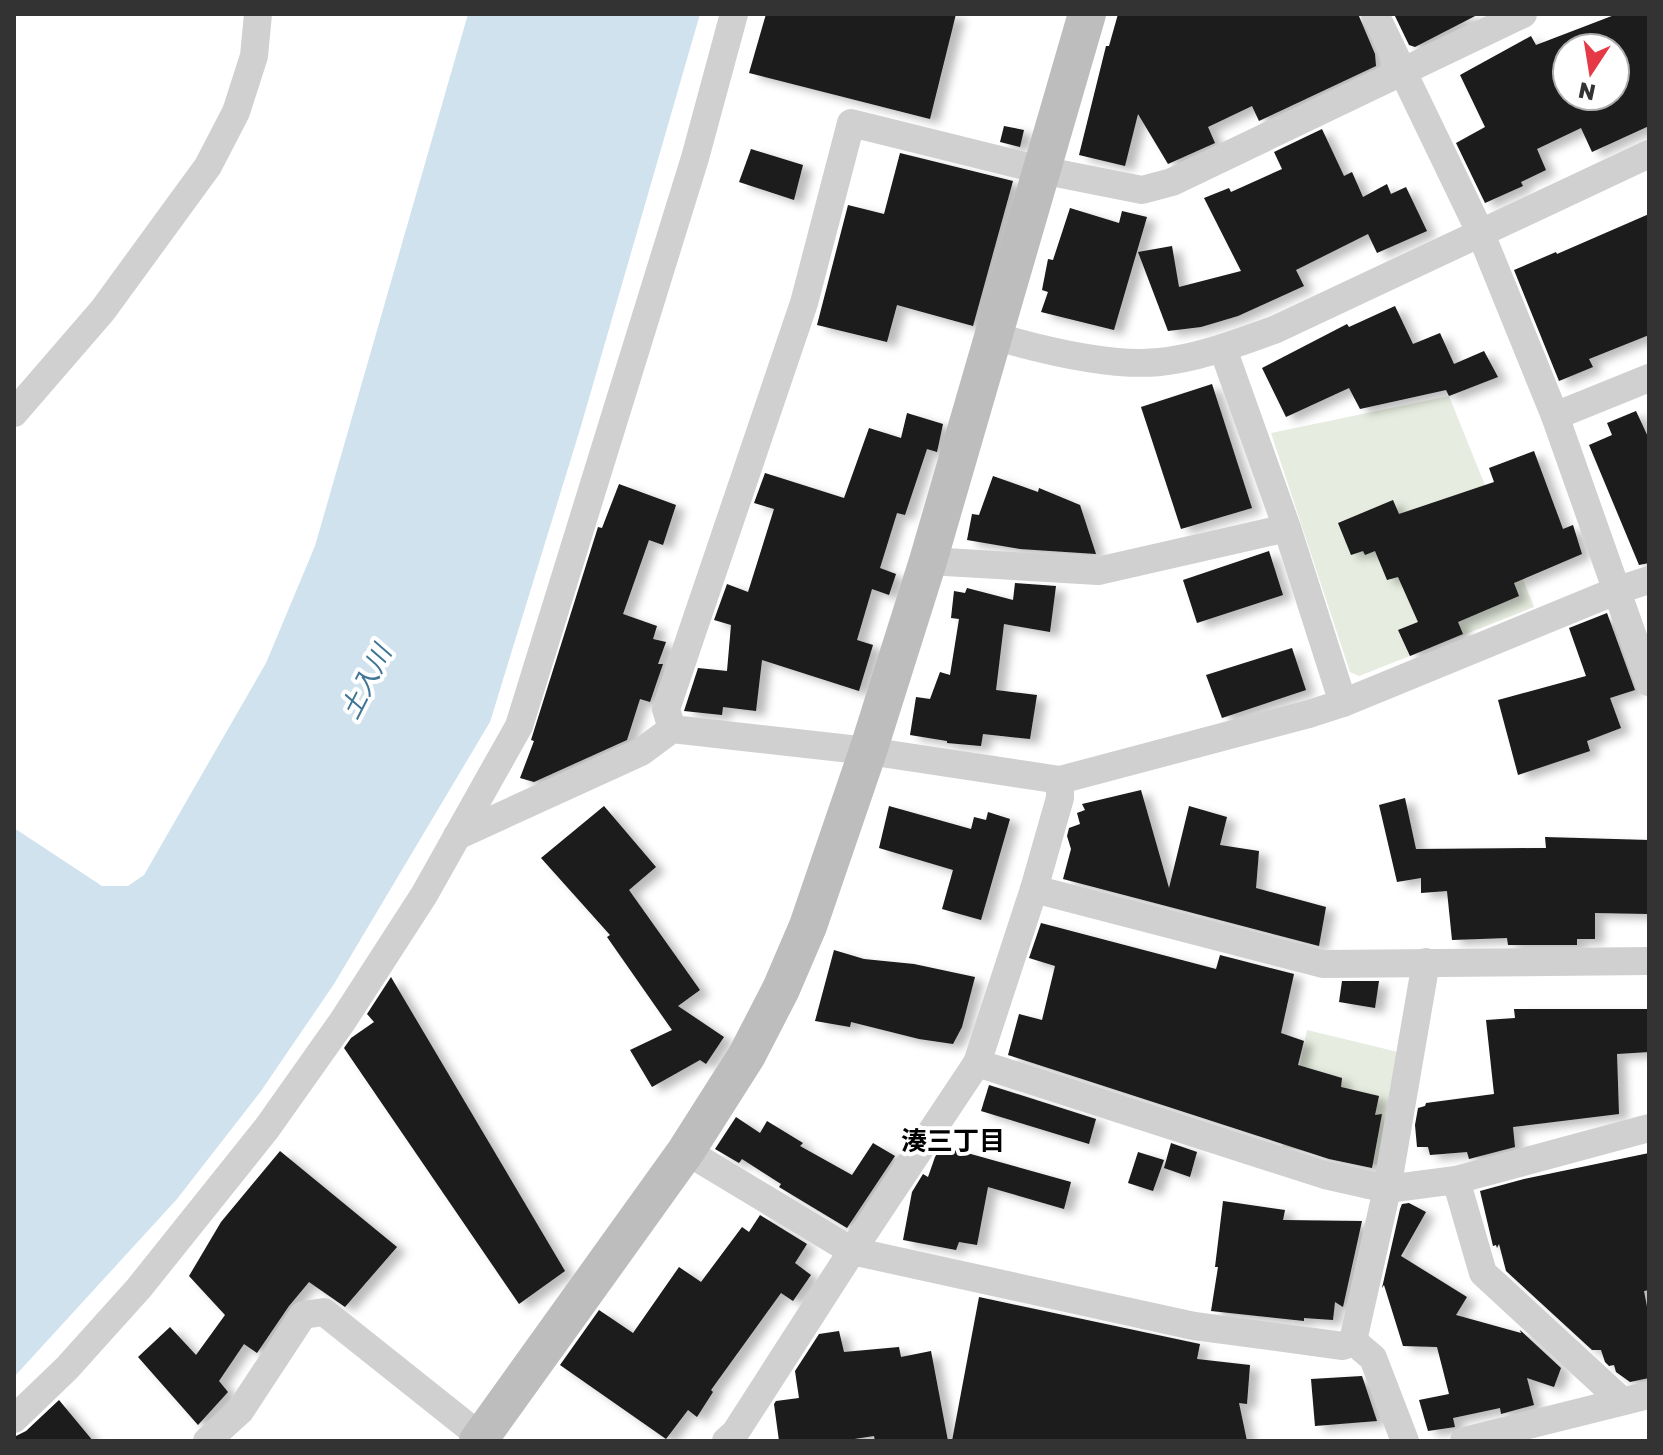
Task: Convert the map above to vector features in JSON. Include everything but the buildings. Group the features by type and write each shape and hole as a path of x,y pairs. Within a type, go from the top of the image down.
{"street":[{"path":"14,413 103,310 208,166 236,112 254,56 258,14"},
{"path":"14,1419 67,1368 139,1288 267,1128 342,1022 424,895 519,726 695,158 734,14"},
{"path":"207,1441 240,1411 303,1315 324,1312 482,1440 686,1151 747,1055 781,989 808,926 868,751 928,561 1087,14"},
{"path":"1375,14 1481,234 1555,416 1649,682"},
{"path":"672,729 666,709 804,303 851,123 1041,170 1142,190 1172,182 1523,14"},
{"path":"994,336 1095,359 1159,362 1223,349 1274,330 1649,154"},
{"path":"1223,349 1287,528 1343,703"},
{"path":"1555,416 1649,378"},
{"path":"928,561 1098,571 1287,528"},
{"path":"457,836 641,752 672,729 868,751 1060,780 1343,703 1649,580"},
{"path":"726,1441 735,1433 977,1063 1034,889 1060,798 1060,780"},
{"path":"1034,889 1323,964 1649,961"},
{"path":"1353,1341 1387,1189 1426,962"},
{"path":"977,1063 1325,1175 1387,1189 1456,1180 1649,1128"},
{"path":"686,1151 852,1251 1194,1326 1343,1346 1353,1341"},
{"path":"1456,1180 1483,1273 1635,1398"},
{"path":"1353,1341 1373,1358 1405,1441"},
{"path":"1464,1441 1635,1398"}],"shaded area":[{"path":"1449,396 1534,607 1359,676 1350,672 1271,433"},
{"path":"1307,1030 1398,1052 1378,1165 1282,1147"}],"water":[{"name":"土入川","path":"468,14 700,14 581,426 490,722 334,984 261,1091 177,1199 14,1377 14,828 102,886 128,886 144,875 266,663 315,546"}],"district":[{"name":"湊三丁目","path":"953,1141"}]}
